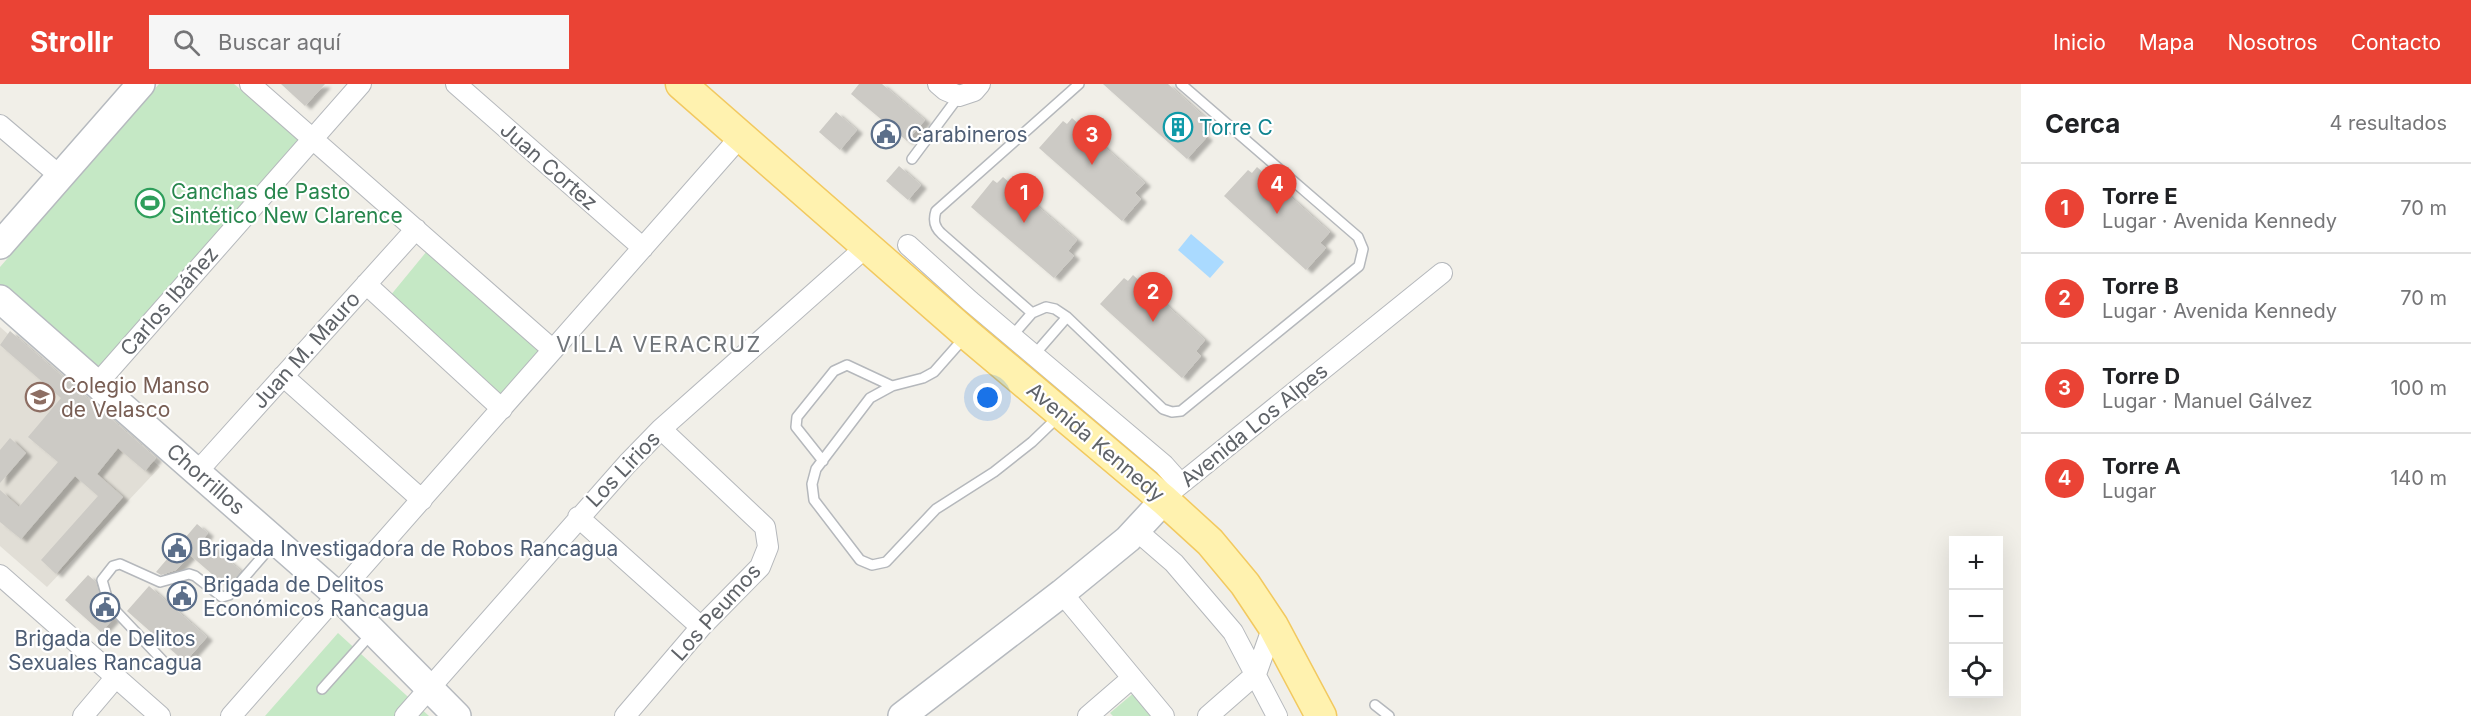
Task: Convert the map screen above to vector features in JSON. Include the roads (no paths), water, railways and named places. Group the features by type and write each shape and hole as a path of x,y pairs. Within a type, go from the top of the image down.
{"main road":[{"name":"Avenida Kennedy","path":"689,87 866,247 968,334 1014,356 1062,413 1172,491 1245,584 1273,626 1321,716"}],"street":[{"path":"0,245 141,84"},
{"path":"250,84 553,350"},
{"name":"Carlos Ibáñez","path":"97,384 361,84"},
{"name":"Juan Cortez","path":"456,84 643,248"},
{"path":"938,84 959,96 974,90 980,84"},
{"path":"0,125 60,176"},
{"path":"231,716 741,136"},
{"name":"Juan M. Mauro","path":"197,472 416,229"},
{"name":"Avenida Kennedy","path":"908,245 1014,356 1156,458 1172,491"},
{"name":"Los Lirios","path":"405,716 578,517 661,429 866,247"},
{"name":"Avenida Los Alpes","path":"912,713 1137,531 1172,491 1442,273"},
{"path":"366,284 502,408"},
{"name":"Chorrillos","path":"0,299 338,595 457,716"},
{"path":"282,376 422,500"},
{"name":"Los Peumos","path":"625,716 701,627 760,567 768,547 765,527 661,429"},
{"path":"578,517 701,627"},
{"name":"Avenida Kennedy","path":"1137,531 1174,563 1233,632 1277,716"},
{"path":"0,575 160,716"},
{"path":"1062,593 1164,716"},
{"path":"1208,716 1256,674 1273,626"},
{"path":"83,716 116,677"},
{"path":"1088,716 1132,678"}],"lane":[{"path":"1032,313 938,231 934,217 936,211 1079,84"},
{"path":"1014,356 1032,313 1046,307 1055,309 1067,317 1163,409 1181,411 1355,270 1362,261 1363,249 1358,237 1182,84"},
{"path":"912,159 959,96"},
{"path":"1014,356 1067,317"},
{"path":"968,334 934,372 923,378 892,386 870,398 816,469 812,484 814,500 860,560 872,565 886,562 936,509 994,472 1032,442 1062,413"},
{"path":"823,461 796,427 797,417 834,371 847,365 892,386"},
{"path":"165,663 108,601 102,580 106,572 120,564 127,565 154,580 166,583 189,574 222,597 229,595 276,541"},
{"path":"322,689 373,631"},
{"path":"1375,705 1389,716"}],"water":[{"path":"1191,234 1224,262 1210,278 1178,250"}],"place":[{"name":"Torre C","path":"1178,127"},
{"name":"Carabineros","path":"886,134"},
{"name":"Torre D","path":"1092,165"},
{"name":"Canchas de Pasto Sintético New Clarence","path":"150,203"},
{"name":"Torre A","path":"1277,214"},
{"name":"Torre E","path":"1024,223"},
{"name":"Torre B","path":"1153,322"},
{"name":"Colegio Manso de Velasco","path":"40,397"},
{"name":"Brigada Investigadora de Robos Rancagua","path":"177,548"},
{"name":"Brigada de Delitos Económicos Rancagua","path":"182,596"},
{"name":"Brigada de Delitos Sexuales Rancagua","path":"105,607"}],"district":[{"name":"VILLA VERACRUZ","path":"659,344"}]}
